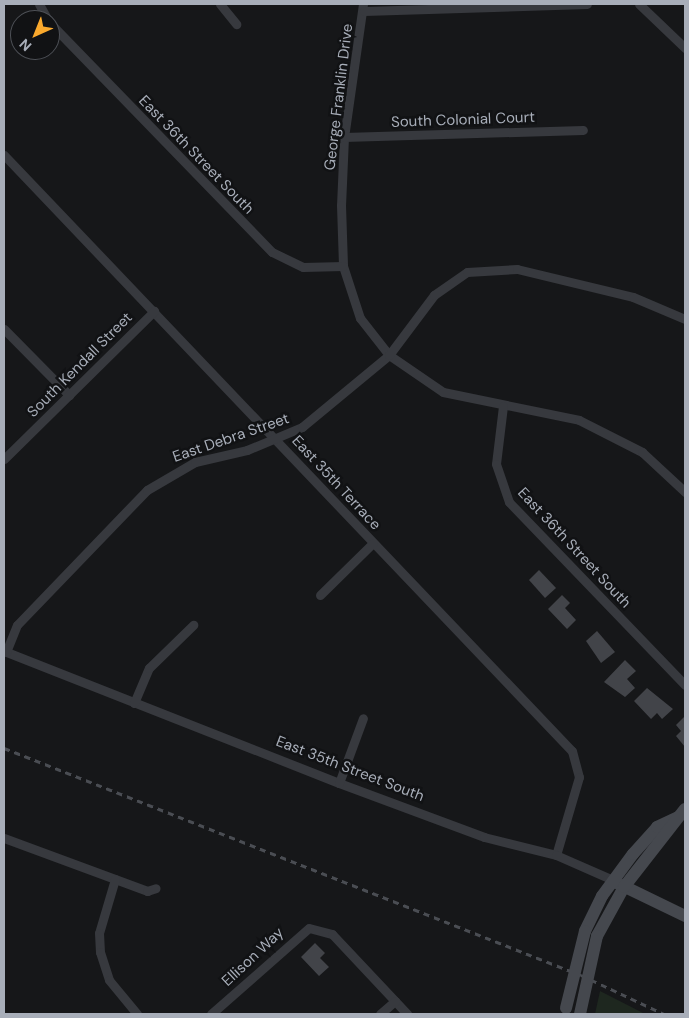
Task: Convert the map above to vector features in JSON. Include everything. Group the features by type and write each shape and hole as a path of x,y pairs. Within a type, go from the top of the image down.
{"main road":[{"path":"565,1011 585,931 656,827 682,813"},
{"path":"580,1014 597,936 618,884"},
{"name":"East 35th Street South","path":"618,884 685,916"}],"street":[{"path":"220,4 236,24"},
{"path":"363,8 587,4"},
{"path":"639,4 685,48"},
{"name":"George Franklin Drive","path":"363,8 344,137 343,266 360,318 389,356 443,392 503,406 557,414 612,434 642,452 685,492"},
{"name":"East 36th Street South","path":"60,32 272,252 303,267 343,266"},
{"name":"South Colonial Court","path":"344,137 583,130"},
{"name":"East 35th Terrace","path":"4,155 572,751 579,777 556,855"},
{"name":"East Debra Street","path":"5,652 17,624 147,490 195,462 275,439 302,427 389,356 434,295 456,278 481,268 517,269 633,297 685,318"},
{"name":"South Kendall Street","path":"4,459 154,311"},
{"path":"4,329 69,395"},
{"name":"East 36th Street South","path":"503,406 496,464 509,502 685,685"},
{"path":"320,595 373,543"},
{"path":"134,703 149,668 193,625"},
{"name":"East 35th Street South","path":"5,652 339,783 484,837 556,855 618,884"},
{"path":"339,783 363,718"},
{"path":"4,838 147,892 156,888"},
{"path":"115,879 99,933 100,952 109,980 137,1014"},
{"name":"Ellison Way","path":"211,1014 298,934 316,928 332,934 394,1001"},
{"path":"380,1014 394,1001 407,1014"}],"shaded area":[{"path":"600,991 645,1014 595,1014"}],"building":[{"path":"539,570 556,588 545,598 529,580"},
{"path":"562,595 570,603 565,608 576,620 567,629 548,609"},
{"path":"597,631 615,652 601,663 586,641"},
{"path":"625,660 636,671 627,679 635,688 625,697 604,682"},
{"path":"647,688 673,709 662,719 657,713 651,719 634,701"},
{"path":"684,717 685,747 676,736 681,731 676,725"},
{"path":"315,943 325,953 320,958 329,967 319,976 301,957"}],"railway":[{"path":"4,748 581,975 664,1014"}]}
